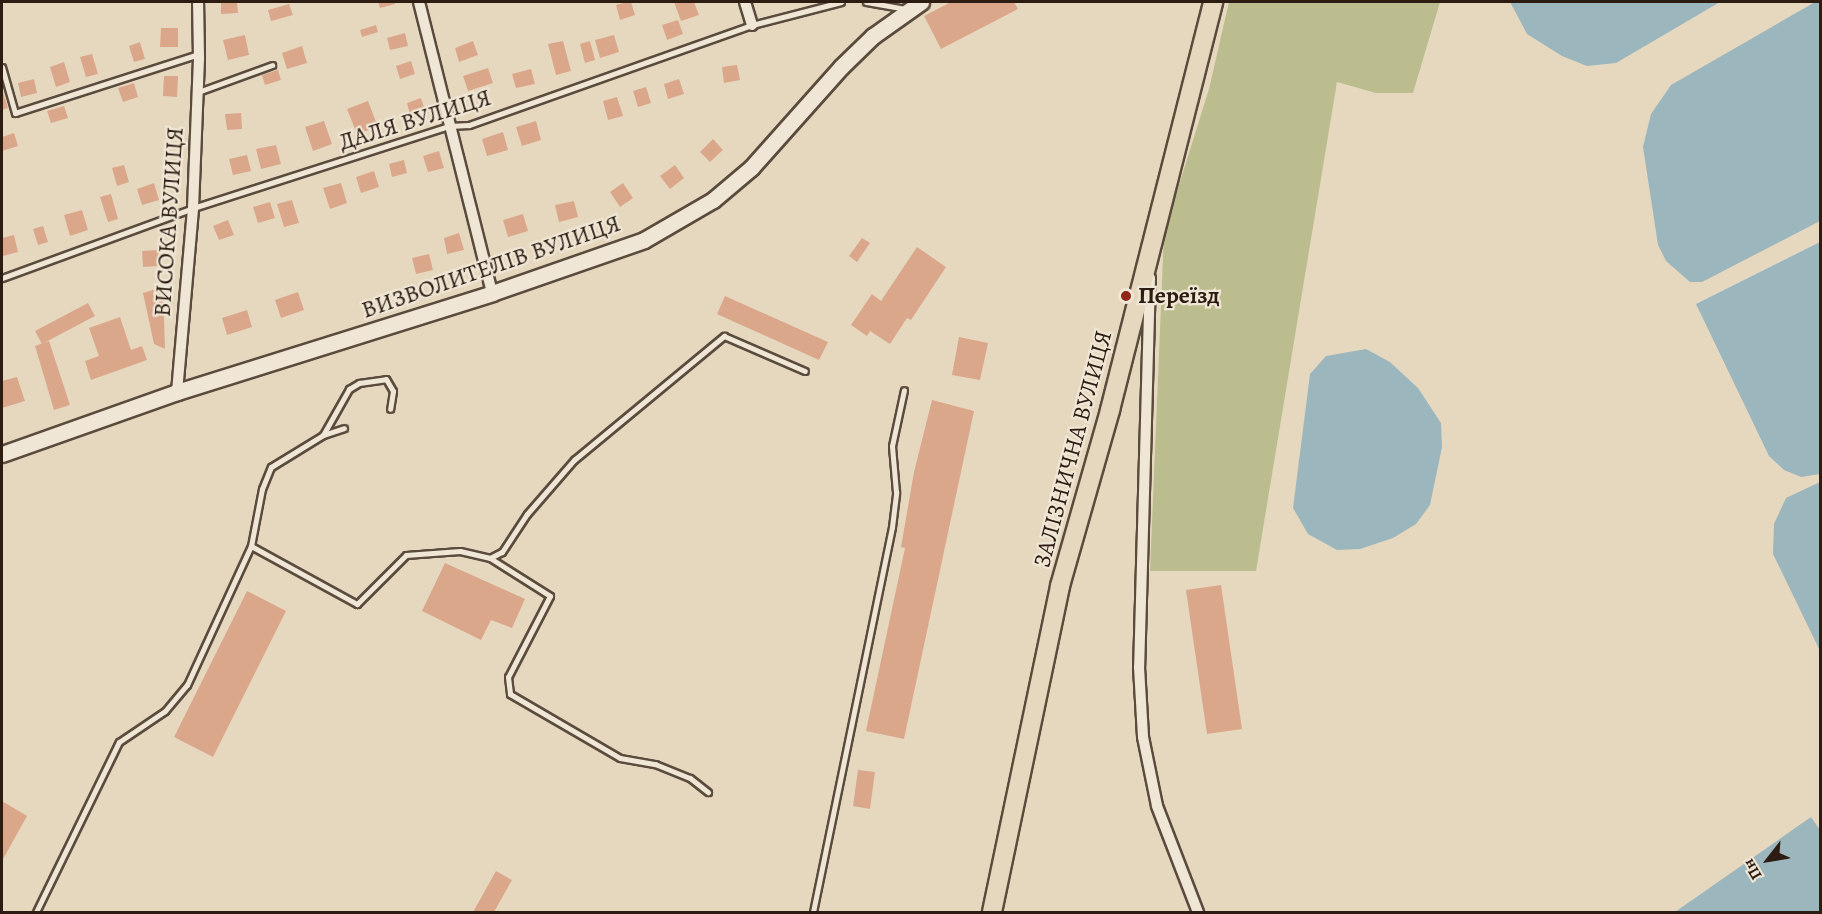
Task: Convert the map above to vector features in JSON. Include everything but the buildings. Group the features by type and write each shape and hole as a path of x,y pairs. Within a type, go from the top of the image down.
{"main road":[{"name":"ЗАЛІЗНИЧНА ВУЛИЦЯ","path":"992,912 1060,586 1150,254 1213,2"}],"street":[{"name":"ВИСОКА ВУЛИЦЯ","path":"177,392 193,208 199,54 198,2"},
{"path":"419,2 492,294"},
{"path":"746,2 752,26"},
{"name":"ВИЗВОЛИТЕЛІВ ВУЛИЦЯ","path":"2,454 177,392 492,294 644,240 713,200 751,168 841,67 907,9 921,2"},
{"path":"1150,254 1139,667 1143,737 1157,806 1197,912"}],"lane":[{"name":"ДАЛЯ ВУЛИЦЯ","path":"2,278 193,208 449,126 469,125 752,26 841,2"},
{"path":"866,2 907,9"},
{"path":"2,67 15,113 199,54"},
{"path":"198,92 272,65"},
{"path":"490,558 502,552 527,514 574,460 724,336 805,371"},
{"path":"323,435 348,389 359,383 386,379 393,391 390,409"},
{"path":"813,912 892,527 896,492 892,446 904,390"},
{"path":"36,912 119,742 165,711 187,685 251,546 262,489 271,467 323,435 344,428"},
{"path":"251,546 357,604 406,555 460,551 490,558 550,596 508,678 510,694 620,758 655,764 681,774 708,792"}],"green space":[{"path":"1229,2 1440,2 1413,93 1376,93 1337,82 1256,571 1150,571 1164,233 1209,89"}],"water":[{"path":"1510,2 1720,2 1616,63 1587,66 1562,56 1527,34"},
{"path":"1815,2 1820,2 1820,221 1702,282 1690,282 1666,261 1658,245 1643,147 1651,114 1671,85"},
{"path":"1820,242 1820,474 1801,477 1784,470 1769,456 1696,304"},
{"path":"1366,349 1390,362 1418,388 1441,423 1442,447 1430,505 1416,524 1393,538 1360,549 1337,550 1308,534 1293,508 1310,374 1326,356"},
{"path":"1820,482 1820,651 1773,554 1774,524 1786,498"},
{"path":"1811,817 1820,830 1820,912 1675,912"}],"place":[{"name":"Переїзд","path":"1126,296"}]}
